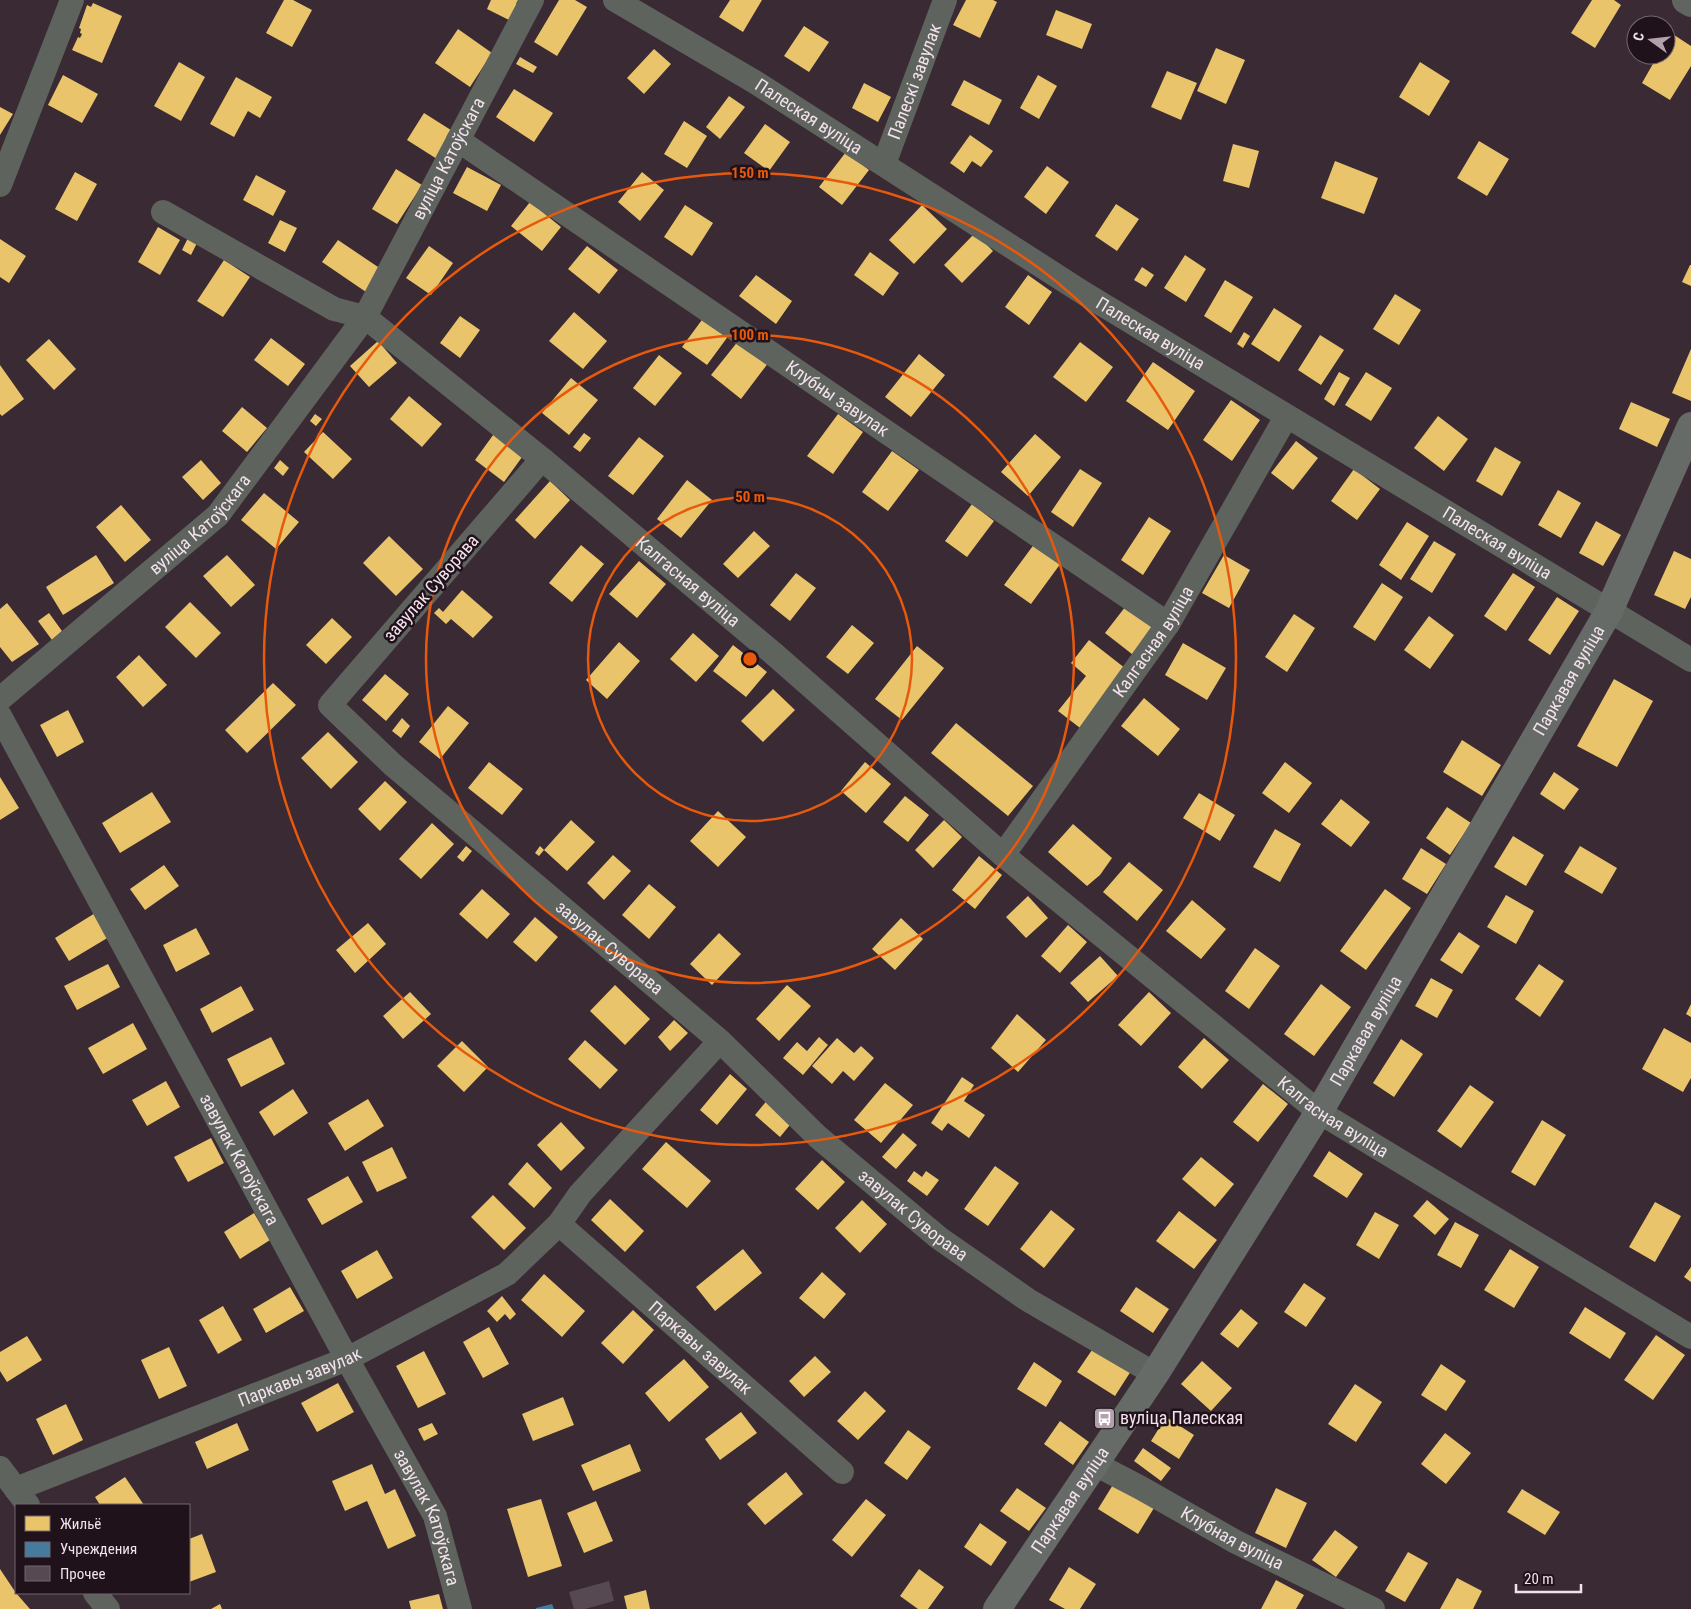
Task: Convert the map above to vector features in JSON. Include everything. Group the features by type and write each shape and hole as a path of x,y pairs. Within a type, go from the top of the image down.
{"main road":[{"path":"1686,0 1691,3"},
{"name":"Паркавая вуліца","path":"997,1609 1155,1374 1320,1112 1609,611 1691,426"}],"street":[{"path":"0,185 72,0"},
{"name":"вуліца Катоўскага","path":"0,699 218,515 365,316 532,0"},
{"name":"Палеская вуліца","path":"614,0 755,82 1076,289 1691,660"},
{"name":"Палескі завулак","path":"884,164 945,0"},
{"name":"Клубны завулак","path":"458,140 1168,624"},
{"path":"163,212 334,309 365,316"},
{"name":"Калгасная вуліца","path":"365,316 542,459 774,654 1004,856 1320,1112 1691,1337"},
{"name":"Калгасная вуліца","path":"1004,856 1168,624 1286,417"},
{"name":"завулак Суворава","path":"542,459 330,705 393,765 720,1041 818,1137 939,1238 1028,1300 1155,1374"},
{"name":"завулак Катоўскага","path":"0,716 347,1358 435,1516 460,1609"},
{"name":"Паркавы завулак","path":"22,1497 347,1358 507,1274 559,1224 580,1194 720,1041"},
{"name":"Паркавы завулак","path":"559,1224 842,1472"},
{"name":"Клубная вуліца","path":"1095,1464 1236,1542 1373,1609"},
{"path":"0,1468 22,1497"},
{"path":"96,1594 108,1609"}],"building: Жильё":[{"path":"284,0 293,0 312,10 292,47 266,33"},
{"path":"491,0 518,0 516,4 521,7 513,22 487,9"},
{"path":"559,0 575,0 587,7 557,56 534,42"},
{"path":"730,0 762,0 743,32 719,17"},
{"path":"966,0 993,0 997,2 980,38 953,25"},
{"path":"1592,0 1614,0 1621,5 1595,48 1571,33"},
{"path":"93,3 122,16 102,63 72,50 78,37 80,38 82,34 79,28 87,5 91,7"},
{"path":"1056,10 1092,24 1082,49 1046,35"},
{"path":"804,26 829,42 809,72 784,56"},
{"path":"458,29 492,53 470,87 435,63"},
{"path":"1676,36 1691,46 1691,66 1670,100 1642,83 1652,65 1676,65"},
{"path":"1216,48 1245,60 1226,104 1197,91"},
{"path":"654,49 671,64 644,94 627,78"},
{"path":"520,57 537,67 533,73 516,64"},
{"path":"179,62 205,77 181,121 154,106"},
{"path":"1420,62 1450,81 1429,116 1399,97"},
{"path":"1167,71 1197,83 1181,120 1151,107"},
{"path":"63,75 98,94 82,123 48,105"},
{"path":"1038,75 1057,86 1039,119 1020,108"},
{"path":"236,77 272,97 260,118 248,111 234,137 210,124"},
{"path":"964,80 1002,100 989,125 951,105"},
{"path":"864,83 891,97 878,122 852,108"},
{"path":"514,89 553,113 534,142 496,117"},
{"path":"729,96 745,107 720,139 706,127"},
{"path":"0,107 13,114 0,135"},
{"path":"424,113 454,132 437,159 407,140"},
{"path":"684,121 707,136 687,168 664,154"},
{"path":"765,124 790,142 769,171 744,153"},
{"path":"970,135 993,151 981,167 972,161 964,173 950,163"},
{"path":"1479,141 1509,159 1487,196 1457,178"},
{"path":"1233,144 1259,151 1249,188 1223,181"},
{"path":"846,152 869,170 842,205 819,187"},
{"path":"1335,161 1378,178 1364,214 1321,198"},
{"path":"1047,166 1069,182 1046,214 1024,197"},
{"path":"467,167 501,185 487,211 453,193"},
{"path":"396,169 422,185 397,224 372,209"},
{"path":"75,172 97,184 77,221 55,209"},
{"path":"642,172 664,190 640,221 618,202"},
{"path":"256,175 286,191 273,216 243,200"},
{"path":"530,202 561,227 542,251 511,226"},
{"path":"1116,204 1139,219 1117,251 1095,236"},
{"path":"685,205 713,223 692,256 664,237"},
{"path":"922,205 947,229 914,264 889,240"},
{"path":"280,220 297,228 285,252 268,243"},
{"path":"158,227 180,240 160,275 138,262"},
{"path":"975,233 993,251 962,283 944,265"},
{"path":"190,234 199,239 191,255 182,250"},
{"path":"0,239 26,256 9,283 0,277"},
{"path":"338,240 381,269 366,292 322,262"},
{"path":"429,246 453,263 431,295 406,278"},
{"path":"587,246 618,270 599,294 568,269"},
{"path":"870,252 899,273 883,296 854,275"},
{"path":"1185,255 1206,269 1186,302 1164,288"},
{"path":"224,260 250,277 223,317 197,301"},
{"path":"1691,265 1691,286 1682,282"},
{"path":"1142,267 1154,275 1146,287 1134,280"},
{"path":"756,275 792,301 776,324 739,296"},
{"path":"1028,275 1052,292 1029,325 1005,307"},
{"path":"1225,280 1253,297 1231,333 1204,316"},
{"path":"1395,294 1421,310 1399,345 1373,329"},
{"path":"1274,308 1302,326 1279,362 1251,344"},
{"path":"574,312 607,341 583,369 549,341"},
{"path":"707,313 732,331 707,365 682,347"},
{"path":"460,316 480,330 460,358 440,343"},
{"path":"1244,332 1250,336 1243,348 1237,344"},
{"path":"743,335 772,358 741,399 711,375"},
{"path":"1320,335 1344,350 1321,385 1298,370"},
{"path":"271,338 305,364 288,386 254,360"},
{"path":"49,339 76,369 54,390 26,360"},
{"path":"378,341 397,363 369,387 350,366"},
{"path":"1080,342 1113,367 1086,402 1053,377"},
{"path":"1691,349 1691,401 1672,393"},
{"path":"919,354 945,375 911,417 885,397"},
{"path":"659,355 682,373 655,406 633,388"},
{"path":"1153,362 1195,391 1168,430 1126,401"},
{"path":"0,365 24,399 2,416 0,414"},
{"path":"1339,372 1350,378 1334,406 1324,399"},
{"path":"1366,372 1392,388 1371,421 1345,405"},
{"path":"571,378 598,400 569,435 542,413"},
{"path":"409,396 442,424 422,447 390,419"},
{"path":"1231,400 1260,420 1232,461 1203,440"},
{"path":"1631,402 1670,419 1657,447 1619,429"},
{"path":"242,407 267,428 247,452 222,431"},
{"path":"315,414 322,419 316,426 310,421"},
{"path":"838,414 863,432 833,474 807,456"},
{"path":"1438,416 1468,439 1444,471 1414,448"},
{"path":"496,431 525,453 504,482 475,460"},
{"path":"323,432 352,459 333,479 304,452"},
{"path":"584,433 591,438 580,452 573,447"},
{"path":"1035,434 1061,457 1028,496 1001,472"},
{"path":"639,437 664,456 633,495 608,476"},
{"path":"1296,441 1318,458 1293,490 1271,473"},
{"path":"1495,447 1521,462 1502,496 1476,481"},
{"path":"892,451 919,470 888,511 862,492"},
{"path":"201,460 221,483 203,500 182,477"},
{"path":"280,460 289,468 283,476 274,468"},
{"path":"1080,469 1102,483 1073,527 1051,512"},
{"path":"1354,469 1380,489 1357,520 1331,501"},
{"path":"687,480 712,500 681,538 657,519"},
{"path":"550,481 570,500 535,539 515,520"},
{"path":"1558,490 1581,503 1561,538 1538,525"},
{"path":"264,493 299,522 276,549 241,520"},
{"path":"972,504 994,521 967,557 945,541"},
{"path":"121,505 151,540 125,562 96,527"},
{"path":"1149,517 1171,531 1143,575 1121,560"},
{"path":"1596,521 1621,535 1603,566 1579,553"},
{"path":"1407,522 1429,536 1401,580 1379,565"},
{"path":"754,531 770,546 738,578 723,564"},
{"path":"389,536 423,569 396,596 363,563"},
{"path":"1434,541 1456,554 1432,593 1410,579"},
{"path":"1035,543 1061,563 1031,604 1004,585"},
{"path":"581,545 604,564 572,602 549,583"},
{"path":"1674,551 1691,559 1691,597 1685,609 1654,595"},
{"path":"96,555 114,583 63,615 46,587"},
{"path":"227,555 255,585 231,607 203,576"},
{"path":"1224,555 1250,570 1229,608 1202,593"},
{"path":"639,561 666,584 637,618 609,594"},
{"path":"796,573 816,588 790,621 770,605"},
{"path":"1513,573 1535,587 1506,631 1484,616"},
{"path":"1382,583 1403,597 1375,641 1353,627"},
{"path":"462,590 493,617 473,638 451,619 446,624 434,613 439,608 443,612"},
{"path":"1557,597 1579,611 1550,655 1528,640"},
{"path":"190,602 221,633 196,658 165,627"},
{"path":"1129,602 1161,627 1137,658 1105,633"},
{"path":"7,603 39,644 12,662 0,647 0,609"},
{"path":"49,613 62,631 52,640 38,621"},
{"path":"1294,614 1315,628 1287,672 1265,657"},
{"path":"1429,616 1454,635 1430,669 1404,650"},
{"path":"332,618 352,637 326,664 306,645"},
{"path":"852,625 874,643 848,674 826,657"},
{"path":"693,633 719,656 696,682 670,659"},
{"path":"1089,640 1130,672 1084,731 1058,711 1086,676 1071,663"},
{"path":"619,642 640,661 607,699 586,680"},
{"path":"1183,643 1226,668 1207,700 1165,675"},
{"path":"733,645 767,672 746,697 713,671"},
{"path":"917,646 944,668 902,720 875,699"},
{"path":"139,655 167,685 143,707 116,677"},
{"path":"385,674 409,694 386,721 362,700"},
{"path":"1614,679 1653,701 1617,767 1577,746"},
{"path":"273,683 296,705 247,753 225,730"},
{"path":"773,689 795,710 763,742 741,721"},
{"path":"1144,698 1180,729 1158,756 1121,726"},
{"path":"448,706 469,723 440,759 419,742"},
{"path":"68,710 84,742 57,757 40,725"},
{"path":"402,718 410,726 401,738 392,731"},
{"path":"956,723 1033,786 1008,816 931,753"},
{"path":"328,732 358,762 331,789 301,758"},
{"path":"1462,740 1501,765 1482,796 1443,772"},
{"path":"489,762 523,789 502,815 468,788"},
{"path":"865,762 891,784 866,813 841,791"},
{"path":"1285,762 1312,783 1289,813 1262,793"},
{"path":"1554,772 1579,789 1564,810 1540,794"},
{"path":"0,777 19,808 0,820"},
{"path":"385,781 407,802 380,831 358,809"},
{"path":"152,792 171,822 120,853 102,823"},
{"path":"1199,793 1235,815 1220,841 1183,818"},
{"path":"905,796 929,815 908,842 883,822"},
{"path":"1341,799 1370,822 1351,847 1321,824"},
{"path":"1447,807 1471,823 1450,855 1426,838"},
{"path":"718,811 746,837 718,867 690,841"},
{"path":"571,820 595,842 567,871 544,850"},
{"path":"944,820 962,837 933,868 915,850"},
{"path":"432,823 454,844 421,879 399,859"},
{"path":"1073,824 1112,858 1100,875 1087,886 1048,852"},
{"path":"1275,829 1301,844 1280,882 1253,867"},
{"path":"1513,836 1544,855 1526,886 1494,867"},
{"path":"466,846 472,851 463,862 457,857"},
{"path":"540,846 544,850 539,856 535,853"},
{"path":"1580,846 1617,868 1602,894 1564,872"},
{"path":"1421,848 1446,864 1427,894 1402,879"},
{"path":"613,855 631,871 604,900 587,883"},
{"path":"979,856 1002,875 975,909 952,890"},
{"path":"1129,862 1163,890 1137,921 1103,892"},
{"path":"164,865 179,886 145,910 130,889"},
{"path":"649,884 676,907 649,939 622,915"},
{"path":"482,889 510,914 487,939 459,914"},
{"path":"1385,889 1411,908 1366,970 1340,951"},
{"path":"1506,895 1534,911 1516,944 1487,927"},
{"path":"1028,896 1048,918 1026,938 1006,917"},
{"path":"1192,900 1226,929 1201,959 1166,931"},
{"path":"100,910 114,934 69,961 55,938"},
{"path":"535,917 558,937 536,962 513,942"},
{"path":"901,918 923,939 895,970 872,949"},
{"path":"368,923 386,944 355,973 336,950"},
{"path":"1068,925 1087,942 1060,973 1041,956"},
{"path":"196,928 210,954 176,972 163,945"},
{"path":"1459,932 1480,946 1462,974 1440,960"},
{"path":"719,933 741,954 712,985 690,964"},
{"path":"1255,948 1280,966 1249,1009 1225,991"},
{"path":"1100,956 1118,976 1088,1002 1070,983"},
{"path":"108,964 120,987 77,1010 64,986"},
{"path":"1539,964 1564,981 1540,1017 1515,999"},
{"path":"1431,978 1453,990 1437,1018 1415,1006"},
{"path":"1321,984 1351,1007 1314,1056 1284,1034"},
{"path":"615,985 650,1019 625,1045 590,1011"},
{"path":"787,985 811,1006 779,1041 756,1019"},
{"path":"241,986 254,1010 212,1033 200,1009"},
{"path":"410,992 431,1014 403,1039 383,1016"},
{"path":"1149,992 1171,1013 1141,1046 1118,1025"},
{"path":"1691,1004 1691,1017 1686,1014"},
{"path":"1017,1014 1046,1040 1018,1072 991,1048"},
{"path":"674,1020 688,1033 670,1051 658,1037"},
{"path":"133,1023 147,1049 103,1074 88,1048"},
{"path":"1664,1028 1691,1043 1691,1078 1683,1092 1642,1069"},
{"path":"271,1037 285,1064 241,1087 227,1059"},
{"path":"819,1037 828,1045 803,1075 783,1058 797,1042 807,1051"},
{"path":"837,1038 854,1053 861,1046 874,1058 854,1081 843,1071 832,1084 812,1066"},
{"path":"1204,1038 1229,1060 1202,1089 1178,1067"},
{"path":"1401,1039 1423,1054 1394,1097 1373,1083"},
{"path":"585,1040 618,1070 600,1089 568,1059"},
{"path":"462,1041 488,1067 464,1092 437,1066"},
{"path":"730,1074 747,1089 717,1125 700,1110"},
{"path":"962,1077 974,1085 964,1101 985,1115 969,1138 948,1123 942,1131 931,1123"},
{"path":"166,1081 180,1107 147,1126 132,1100"},
{"path":"885,1083 913,1105 881,1143 854,1120"},
{"path":"1263,1084 1288,1104 1258,1142 1233,1122"},
{"path":"1470,1085 1494,1102 1461,1148 1437,1131"},
{"path":"293,1089 308,1113 274,1136 259,1112"},
{"path":"769,1098 794,1120 780,1137 755,1115"},
{"path":"368,1099 384,1126 345,1151 328,1123"},
{"path":"1542,1120 1566,1135 1535,1186 1511,1172"},
{"path":"561,1122 585,1148 561,1171 537,1145"},
{"path":"903,1133 917,1145 896,1169 882,1157"},
{"path":"211,1138 224,1163 188,1182 174,1157"},
{"path":"666,1142 711,1181 687,1208 642,1169"},
{"path":"392,1147 407,1178 377,1192 362,1162"},
{"path":"1329,1151 1363,1174 1347,1198 1313,1176"},
{"path":"1201,1157 1234,1184 1215,1207 1182,1179"},
{"path":"822,1160 845,1182 818,1210 795,1189"},
{"path":"527,1162 552,1188 534,1208 508,1184"},
{"path":"995,1166 1019,1183 988,1226 964,1209"},
{"path":"914,1171 922,1177 926,1171 939,1180 927,1196 907,1181"},
{"path":"348,1176 363,1202 322,1225 307,1199"},
{"path":"493,1195 526,1228 504,1250 471,1217"},
{"path":"610,1199 644,1231 625,1252 591,1220"},
{"path":"862,1200 887,1224 860,1253 835,1228"},
{"path":"1427,1200 1449,1219 1435,1235 1413,1216"},
{"path":"1655,1202 1681,1216 1655,1262 1629,1247"},
{"path":"1051,1210 1075,1229 1044,1268 1020,1249"},
{"path":"1179,1211 1217,1240 1194,1269 1156,1241"},
{"path":"1375,1212 1399,1225 1379,1259 1356,1245"},
{"path":"254,1213 270,1240 240,1259 224,1232"},
{"path":"1455,1222 1479,1235 1461,1268 1437,1255"},
{"path":"743,1249 762,1273 715,1311 696,1287"},
{"path":"1510,1249 1539,1267 1514,1308 1484,1290"},
{"path":"377,1250 393,1278 357,1299 341,1271"},
{"path":"1691,1267 1691,1282 1684,1277"},
{"path":"822,1272 846,1294 824,1319 799,1298"},
{"path":"544,1274 585,1311 562,1337 521,1300"},
{"path":"1304,1283 1326,1298 1306,1327 1284,1312"},
{"path":"290,1287 304,1311 266,1333 253,1309"},
{"path":"1136,1287 1169,1309 1153,1333 1120,1311"},
{"path":"502,1296 516,1314 510,1320 505,1314 497,1322 487,1311"},
{"path":"223,1306 242,1340 218,1354 199,1320"},
{"path":"1585,1307 1626,1333 1610,1359 1569,1333"},
{"path":"1241,1309 1258,1323 1238,1348 1220,1334"},
{"path":"633,1310 654,1330 623,1364 601,1343"},
{"path":"489,1327 509,1364 483,1378 463,1342"},
{"path":"1656,1335 1685,1355 1653,1400 1624,1380"},
{"path":"27,1336 42,1360 7,1382 0,1371 0,1352"},
{"path":"169,1347 187,1386 159,1399 141,1360"},
{"path":"1094,1347 1131,1371 1115,1396 1077,1372"},
{"path":"424,1351 446,1394 418,1408 396,1366"},
{"path":"815,1356 831,1372 804,1397 789,1381"},
{"path":"684,1359 709,1387 669,1422 645,1393"},
{"path":"1202,1361 1232,1388 1211,1411 1181,1384"},
{"path":"1034,1362 1062,1381 1046,1407 1017,1389"},
{"path":"1441,1364 1466,1381 1446,1411 1421,1395"},
{"path":"338,1383 354,1412 317,1432 301,1403"},
{"path":"1355,1384 1382,1402 1356,1442 1328,1424"},
{"path":"865,1391 886,1411 858,1440 837,1421"},
{"path":"563,1397 574,1425 533,1441 522,1414"},
{"path":"66,1404 83,1440 53,1455 36,1419"},
{"path":"741,1412 757,1433 720,1460 705,1439"},
{"path":"1166,1417 1194,1435 1179,1459 1151,1441"},
{"path":"1060,1421 1089,1442 1073,1465 1044,1444"},
{"path":"237,1423 249,1450 207,1469 195,1442"},
{"path":"432,1423 438,1434 424,1441 418,1429"},
{"path":"908,1430 931,1447 907,1480 884,1463"},
{"path":"1445,1433 1471,1453 1446,1484 1421,1464"},
{"path":"630,1444 641,1471 593,1491 581,1465"},
{"path":"1143,1448 1171,1468 1161,1481 1134,1461"},
{"path":"372,1464 385,1494 395,1489 416,1536 388,1549 367,1501 345,1511 332,1481"},
{"path":"786,1472 803,1494 765,1525 747,1504"},
{"path":"125,1477 143,1504 99,1504 95,1497"},
{"path":"1114,1483 1154,1508 1138,1534 1098,1509"},
{"path":"1017,1488 1046,1508 1029,1531 1000,1511"},
{"path":"1276,1488 1307,1503 1286,1548 1255,1533"},
{"path":"1522,1489 1560,1512 1545,1535 1507,1512"},
{"path":"541,1499 562,1566 528,1577 507,1509"},
{"path":"866,1499 886,1515 852,1557 832,1540"},
{"path":"596,1501 613,1541 584,1553 567,1513"},
{"path":"980,1523 1007,1542 991,1566 964,1547"},
{"path":"1335,1530 1358,1547 1336,1577 1312,1560"},
{"path":"202,1534 216,1572 190,1582 190,1539"},
{"path":"1408,1552 1428,1563 1405,1602 1385,1591"},
{"path":"1069,1567 1096,1584 1080,1609 1065,1609 1049,1600"},
{"path":"0,1569 15,1594 30,1609 0,1609"},
{"path":"919,1569 944,1587 928,1609 918,1609 900,1596"},
{"path":"1457,1578 1482,1591 1473,1609 1440,1609"},
{"path":"1276,1580 1304,1595 1296,1609 1261,1609"},
{"path":"646,1590 650,1609 627,1609 624,1596"},
{"path":"439,1594 443,1609 411,1609 409,1601"},
{"path":"220,1604 222,1609 211,1609"}],"building: Учреждения":[{"path":"552,1604 554,1609 536,1609 536,1608"}],"building: Прочее":[{"path":"609,1581 614,1601 585,1609 574,1609 569,1592"}],"place":[{"name":"вуліца Палеская","path":"1104,1418"}]}
